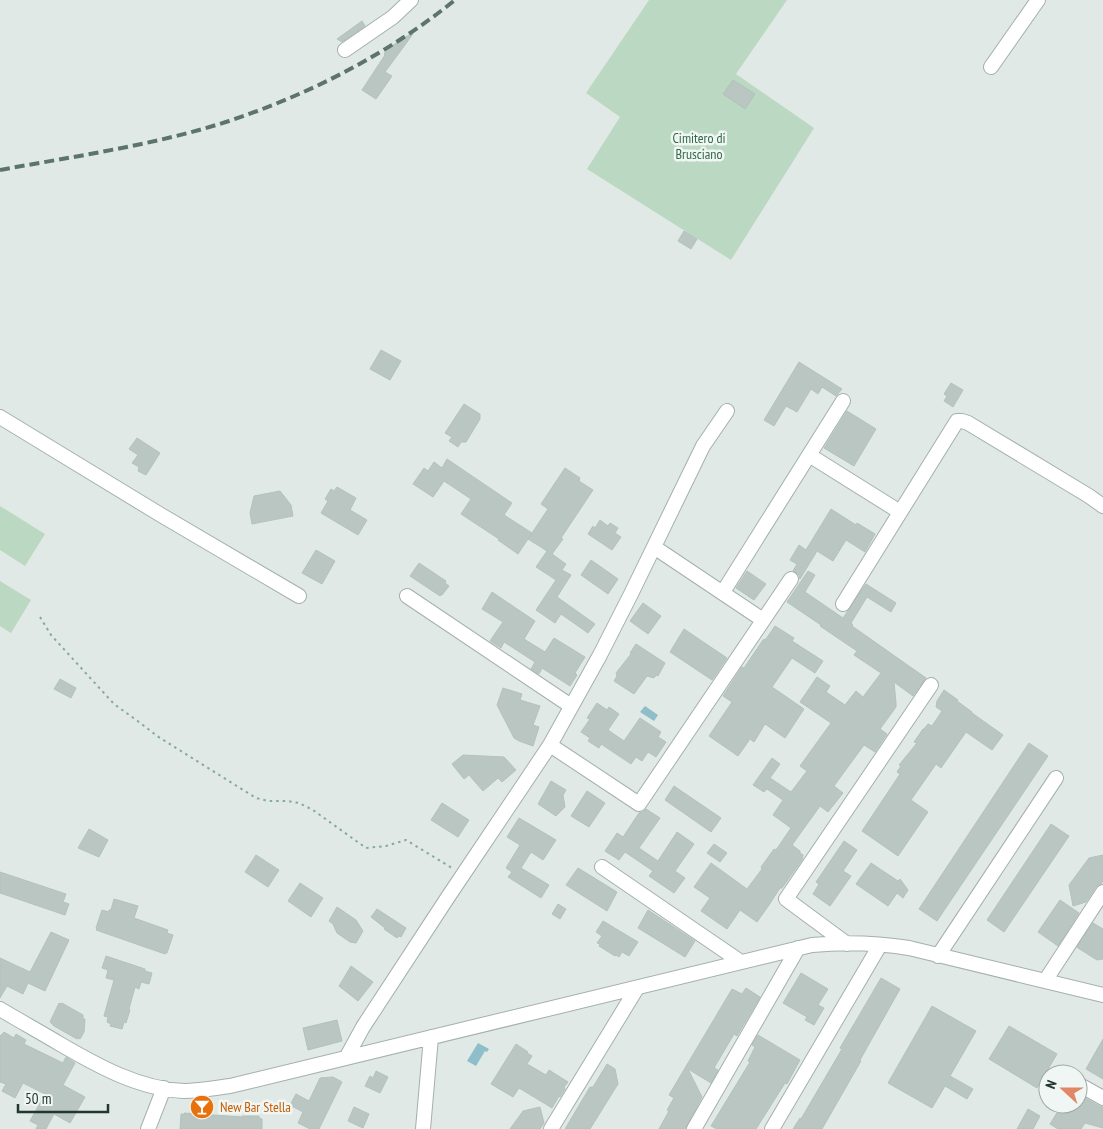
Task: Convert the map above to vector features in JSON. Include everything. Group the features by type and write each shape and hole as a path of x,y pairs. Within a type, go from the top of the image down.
{"street":[{"path":"345,50 393,17 411,0"},
{"path":"991,67 1038,0"},
{"path":"723,592 843,401"},
{"path":"346,1058 363,1027 550,745 600,655 703,446 727,411"},
{"path":"0,418 299,596"},
{"path":"843,604 957,421 968,423 1090,496 1103,506"},
{"path":"809,455 900,512"},
{"path":"654,547 764,620"},
{"path":"550,745 639,804 791,579"},
{"path":"407,596 571,706"},
{"path":"847,944 786,900 931,685"},
{"path":"938,956 1056,778"},
{"path":"602,867 741,962"},
{"path":"1045,981 1103,892"},
{"path":"0,1009 111,1072 142,1083 184,1091 230,1086 798,948 824,944 880,945 908,948 1103,995"},
{"path":"772,1129 880,945"},
{"path":"694,1129 798,948"},
{"path":"551,1129 637,988"},
{"path":"423,1129 431,1037"},
{"path":"148,1129 164,1088"},
{"path":"1088,1090 1103,1098"}],"path":[{"path":"40,617 51,635 114,704 157,736 256,798 268,801 299,803 313,810 366,848 386,846 406,840 463,875"}],"green space":[{"name":"Cimitero di Brusciano","path":"649,0 787,0 736,74 814,128 731,260 587,169 620,117 586,93"},
{"path":"0,506 45,534 25,566 0,550"},
{"path":"0,581 31,600 11,633 0,626"}],"water":[{"path":"645,706 658,715 654,721 640,712"},
{"path":"478,1043 489,1049 487,1052 485,1051 476,1066 467,1061"}],"building":[{"path":"362,21 365,26 342,42 337,39"},
{"path":"412,33 385,72 392,76 376,99 362,90 387,49"},
{"path":"733,80 755,94 745,109 723,94"},
{"path":"684,231 697,239 691,249 678,241"},
{"path":"381,350 401,361 390,380 370,369"},
{"path":"799,362 842,389 836,396 822,387 818,394 811,389 797,412 786,406 774,426 764,420"},
{"path":"951,383 963,390 953,407 944,401 947,396 944,394"},
{"path":"464,404 480,414 480,419 466,442 461,442 458,447 449,441 452,437 445,433"},
{"path":"847,411 876,429 854,466 824,448"},
{"path":"137,438 160,453 146,475 138,471 139,467 132,463 138,455 129,449"},
{"path":"447,459 512,503 504,515 532,533 518,554 461,514 471,499 444,481 433,497 413,484 424,468 428,471 434,462 442,468"},
{"path":"565,468 580,478 579,481 593,490 552,554 566,564 562,570 571,575 557,597 595,624 588,633 561,614 555,623 536,610 556,580 536,567 547,551 528,539 548,509 541,504"},
{"path":"337,487 356,498 350,510 367,520 358,535 321,513 328,501 325,499 331,489 334,491"},
{"path":"280,491 291,505 293,516 252,524 250,513 254,496"},
{"path":"831,509 856,525 857,523 875,534 865,552 846,540 833,561 817,551 800,579 799,575 793,571 797,564 790,560 799,545 806,550"},
{"path":"600,520 608,526 610,523 618,528 615,533 621,537 612,550 588,534"},
{"path":"316,550 335,561 322,584 302,573"},
{"path":"591,560 618,579 608,594 581,575"},
{"path":"419,563 446,581 445,583 449,586 442,595 440,596 410,576"},
{"path":"747,571 766,584 754,600 736,588"},
{"path":"808,571 815,575 805,592 843,618 866,584 896,603 891,612 867,597 851,623 852,626 926,678 913,696 894,682 896,707 880,729 887,734 875,752 864,745 834,786 843,793 828,812 820,806 792,845 803,855 802,860 757,922 740,910 727,929 701,911 710,898 694,887 711,863 747,889 762,869 761,867 774,849 776,850 791,828 773,815 783,800 767,789 764,792 753,785 772,758 780,764 770,778 791,792 807,771 800,766 831,723 800,702 817,677 830,686 826,692 845,705 856,691 863,697 881,673 854,655 857,651 787,602"},
{"path":"492,592 535,621 524,639 545,652 554,638 585,657 575,673 577,675 570,686 542,668 539,674 531,669 535,662 504,642 501,648 490,641 503,622 482,609"},
{"path":"643,603 661,616 648,634 630,621"},
{"path":"775,626 794,638 792,641 823,661 815,673 792,658 772,687 804,709 785,738 765,724 754,742 750,739 738,756 709,736 732,702 723,696 742,667 744,668"},
{"path":"684,629 727,658 712,680 670,652"},
{"path":"636,644 665,663 658,676 656,675 654,678 647,676 634,694 614,681 617,676 616,673 631,654"},
{"path":"60,679 76,688 71,698 54,689"},
{"path":"503,688 522,694 520,700 540,706 533,725 539,727 533,746 514,738 497,705"},
{"path":"944,690 1003,735 992,750 966,732 941,768 936,764 911,800 928,812 898,856 862,831 900,774 897,772 901,766 899,765 917,743 914,742 928,724 932,726 942,711 936,707 937,701"},
{"path":"597,703 607,710 609,707 619,714 608,730 624,741 640,718 661,732 658,737 666,742 656,757 648,752 642,761 636,757 631,764 601,744 599,748 588,741 590,738 581,732 590,719 587,718"},
{"path":"1029,743 1048,756 937,921 919,909"},
{"path":"463,755 504,757 516,770 502,782 498,778 483,791 469,775 464,779 452,764"},
{"path":"551,781 566,790 563,795 565,807 556,816 538,804"},
{"path":"674,786 721,818 711,832 665,800"},
{"path":"587,791 605,803 589,827 571,816"},
{"path":"442,803 469,820 458,837 431,820"},
{"path":"646,809 660,818 639,848 658,861 677,832 694,844 675,871 685,878 674,893 649,876 653,871 625,852 619,860 605,851 617,833 623,837 639,813"},
{"path":"519,818 556,840 543,860 531,852 521,868 549,885 541,898 508,877 512,872 506,868 520,845 507,837"},
{"path":"1051,824 1069,836 1004,932 987,920"},
{"path":"89,829 108,840 99,857 78,848"},
{"path":"844,841 857,850 843,871 851,876 830,906 813,894 819,884 816,882"},
{"path":"714,844 727,853 720,862 707,853"},
{"path":"256,855 279,870 268,887 245,872"},
{"path":"1103,855 1103,881 1096,887 1086,902 1073,906 1069,885 1089,858"},
{"path":"871,863 898,881 900,879 908,890 903,898 897,893 888,906 856,884"},
{"path":"578,868 617,892 607,911 566,885"},
{"path":"0,872 66,894 63,902 69,904 65,915 0,893"},
{"path":"300,883 323,898 311,917 288,901"},
{"path":"114,899 138,906 134,918 168,930 167,933 173,935 167,953 165,954 96,930 102,910 109,912"},
{"path":"1060,900 1079,913 1058,946 1038,932"},
{"path":"558,904 566,909 560,919 552,914"},
{"path":"337,907 356,920 363,931 356,943 350,942 337,933 333,924 329,921"},
{"path":"377,909 406,928 401,937 397,938 371,917"},
{"path":"648,910 695,941 685,957 638,928"},
{"path":"603,921 638,942 629,956 622,952 619,957 615,956 599,946 600,944 597,943 602,936 596,932"},
{"path":"1093,923 1103,929 1103,959 1097,960 1077,947"},
{"path":"51,932 69,940 45,991 28,983 23,994 7,986 0,998 0,958 30,972"},
{"path":"106,956 152,973 149,984 141,982 139,989 135,987 126,1023 124,1022 122,1029 110,1026 111,1024 107,1022 108,1017 104,1016 114,980 106,978 108,970 102,968"},
{"path":"351,966 373,982 358,1001 339,986"},
{"path":"801,973 828,989 818,1005 824,1008 814,1025 805,1020 807,1017 783,1003"},
{"path":"881,978 900,989 822,1129 793,1129 801,1119 842,1049 840,1048"},
{"path":"746,988 760,997 737,1036 734,1034 714,1068 718,1070 711,1083 688,1069 702,1097 685,1129 659,1129 674,1098 669,1095 732,989 742,994"},
{"path":"59,1003 83,1015 83,1019 85,1019 84,1032 80,1039 54,1026 50,1022"},
{"path":"932,1006 976,1031 950,1076 973,1089 967,1099 945,1086 932,1108 888,1083"},
{"path":"337,1020 342,1041 308,1050 303,1028"},
{"path":"1009,1026 1057,1054 1051,1064 1038,1064 1037,1088 989,1059"},
{"path":"4,1032 14,1038 16,1034 26,1040 24,1044 63,1063 66,1057 75,1063 63,1085 85,1097 70,1123 54,1114 46,1129 36,1129 38,1125 30,1121 45,1094 23,1083 15,1098 2,1091 6,1084 0,1082 0,1036"},
{"path":"758,1035 800,1060 787,1084 785,1083 756,1129 717,1129 711,1126 750,1062 748,1061 755,1047 752,1045"},
{"path":"1103,1039 1103,1079 1088,1070 1088,1065"},
{"path":"516,1044 532,1056 527,1064 546,1075 549,1070 568,1082 552,1108 519,1088 513,1097 491,1084"},
{"path":"607,1064 615,1069 618,1084 590,1129 565,1129 590,1087 593,1087"},
{"path":"376,1071 388,1077 380,1093 365,1086 370,1076 373,1078"},
{"path":"333,1077 342,1082 319,1129 310,1129 298,1123 303,1112 290,1105 296,1094 309,1101 320,1078"},
{"path":"1088,1100 1103,1107 1103,1128 1085,1123 1081,1129 1058,1129 1050,1124 1056,1114 1088,1114"},
{"path":"354,1107 369,1114 363,1128 348,1121"},
{"path":"540,1107 544,1123 540,1129 510,1129 523,1111"},
{"path":"1028,1109 1040,1116 1033,1129 1017,1129"},
{"path":"181,1114 242,1117 259,1116 262,1119 262,1129 180,1129"}],"railway":[{"path":"0,170 173,137 229,121 259,110 347,71 403,38 455,0"}],"place":[{"name":"New Bar Stella","path":"202,1107"}]}
